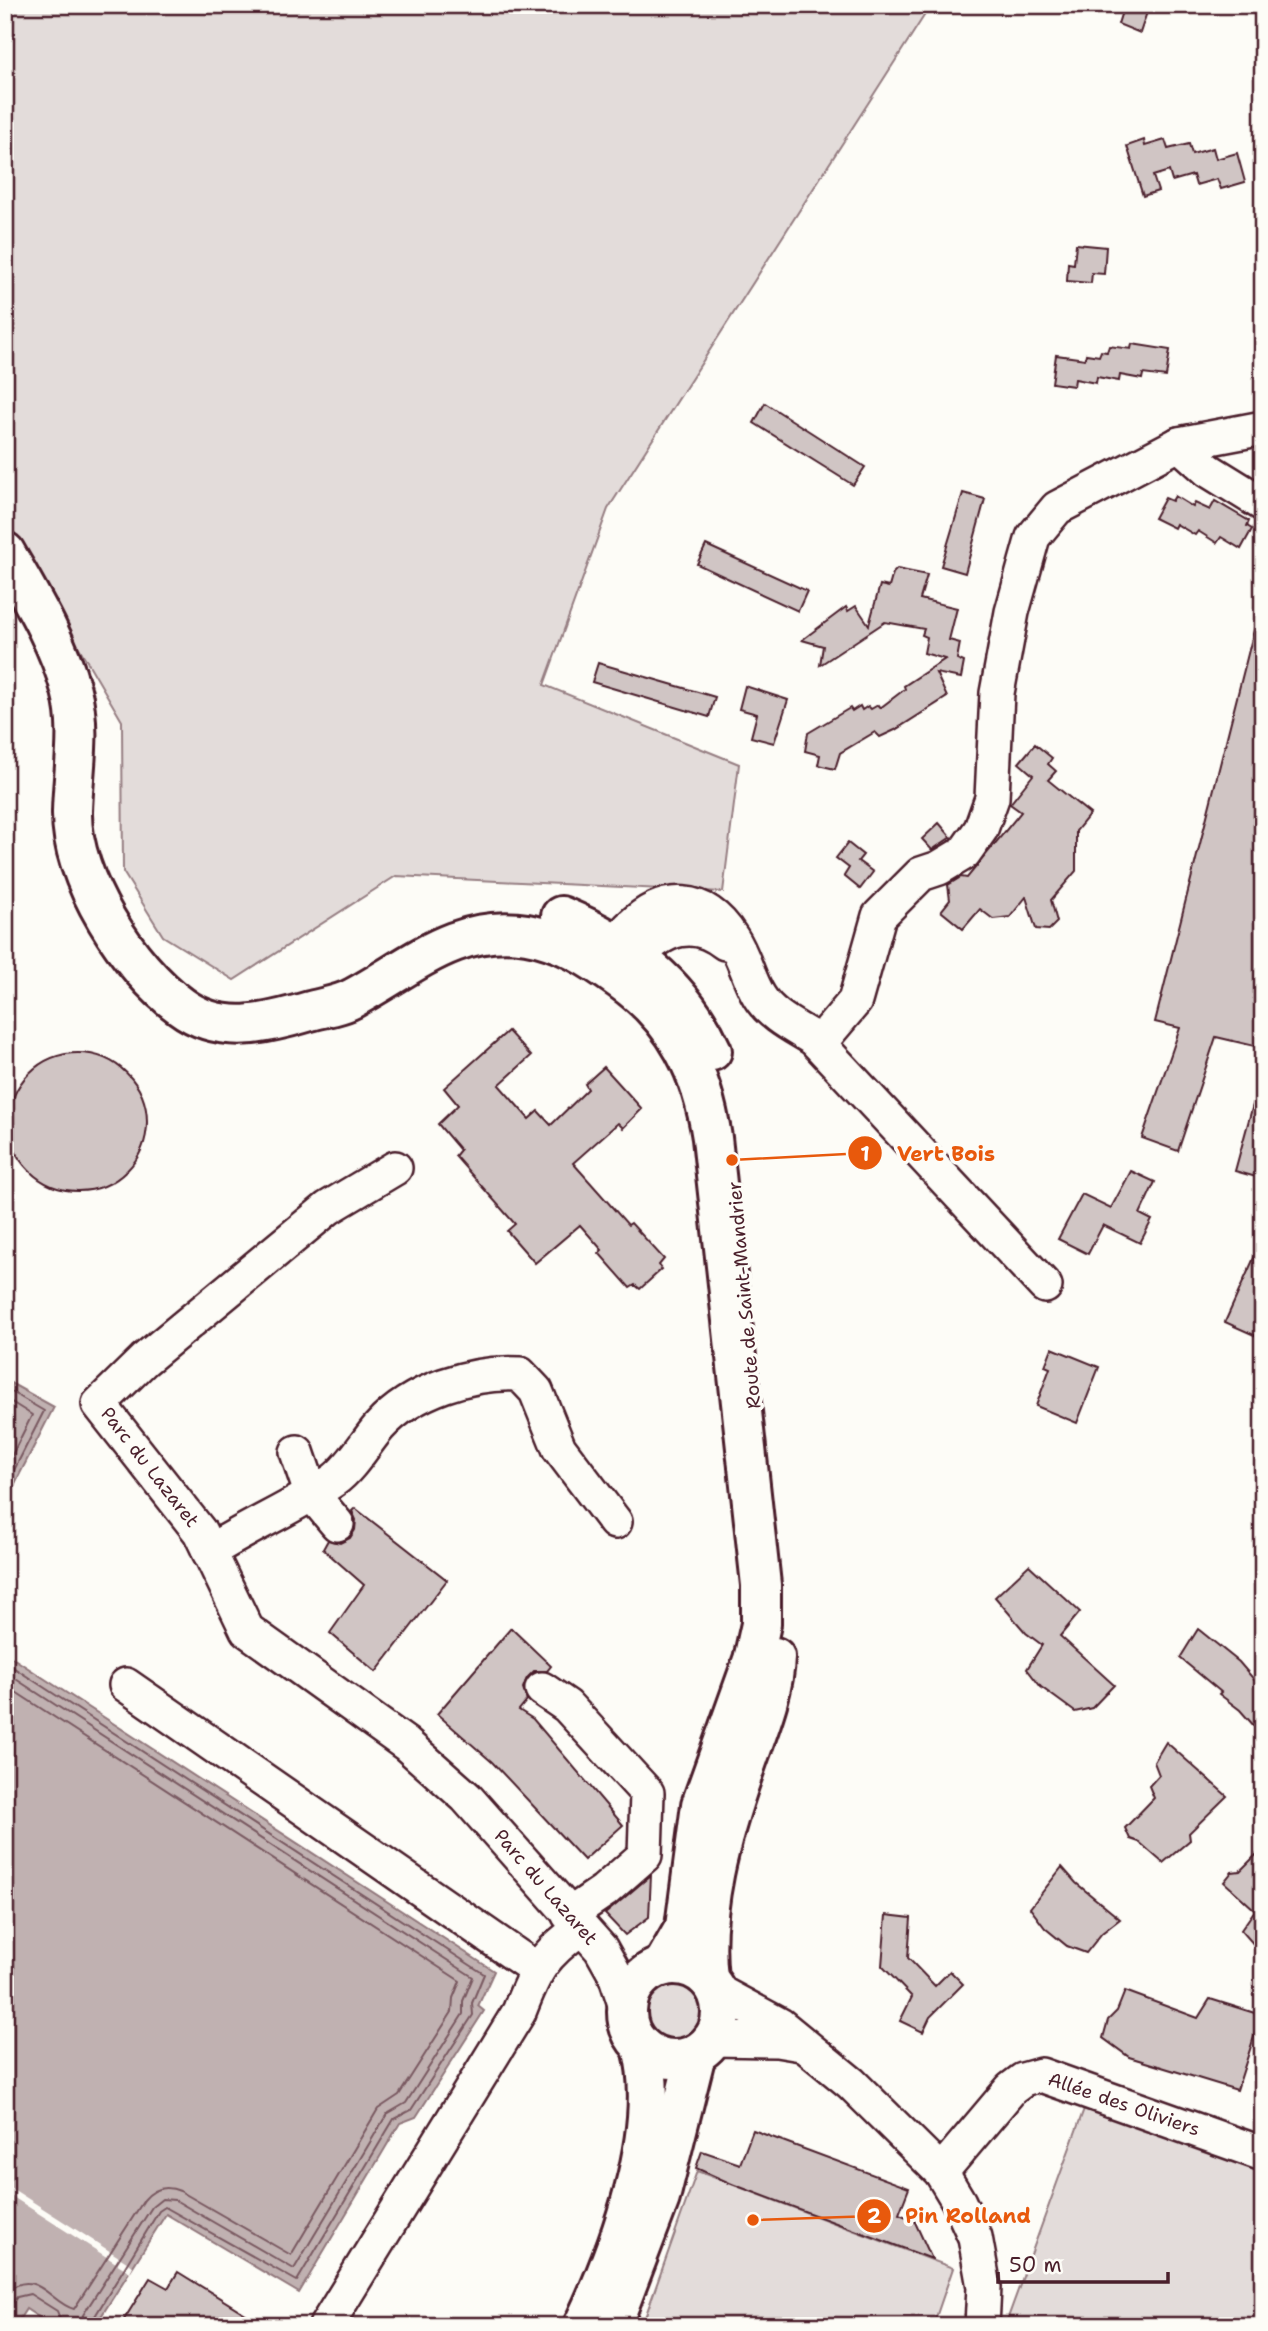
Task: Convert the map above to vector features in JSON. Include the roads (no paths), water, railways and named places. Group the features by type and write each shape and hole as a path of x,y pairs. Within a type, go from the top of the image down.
{"main road":[{"name":"Route de Saint-Mandrier","path":"5,552 41,616 71,688 79,730 72,814 76,851 96,899 122,942 152,983 184,1009 209,1021 240,1026 269,1024 352,999 435,948 485,933 525,934 624,960 678,1037 694,1065 706,1098 761,1585 761,1624 753,1660 701,1805 685,1927 660,1967"},
{"name":"Route de Saint-Mandrier","path":"310,1011 387,954 449,918 483,909 519,907 558,915 624,960 660,976 700,1024 722,1083 728,1114 739,1261 774,1581 775,1664 766,1707 718,1852 707,1935 712,1984"},
{"path":"583,2326 606,2269 642,2155 649,2093 648,2070 627,2010 636,1984 660,1967 684,1966 712,1984 721,2015 704,2047 660,2198 611,2326"},
{"path":"642,2047 666,2059 680,2059 704,2047"}],"street":[{"path":"814,1039 827,1034 855,1001 879,916 921,874 939,868 964,853 981,829 992,799 997,693 1009,626 1033,537 1057,508 1178,444 1263,428"},
{"path":"1178,444 1208,470 1263,504"},
{"path":"624,960 654,940 685,927 713,933 744,961 760,997 769,1008 814,1039 1045,1286"},
{"name":"Parc du Lazaret","path":"395,1168 328,1208 144,1360 99,1404 200,1532 247,1630 406,1744 466,1797 583,1931 615,1974 627,2010"},
{"path":"209,1552 336,1478 381,1425 403,1405 437,1389 494,1373 520,1374 536,1391 559,1448 615,1522"},
{"path":"297,1452 312,1493 337,1524"},
{"path":"126,1685 536,1969"},
{"path":"326,2326 519,2012 536,1969 562,1942 583,1931 604,1891 645,1855 647,1793 567,1706 542,1689"},
{"name":"Parc du Lazaret","path":"583,1931 660,1967"},
{"path":"712,1984 780,2025 850,2083 941,2172 975,2237 984,2287 982,2326"},
{"path":"704,2047 777,2040 801,2044"},
{"name":"Allée des Oliviers","path":"941,2172 1011,2089 1023,2080 1041,2075 1263,2154"}],"water":[{"path":"5,1380 54,1407 5,1503"},
{"path":"5,1653 494,1971 478,2006 484,2011 416,2117 400,2123 299,2293 166,2214 95,2326 52,2326 26,2309 15,2326 5,2326"}],"place":[{"name":"Vert Bois","path":"732,1160"},
{"name":"Pin Rolland","path":"753,2220"}]}
